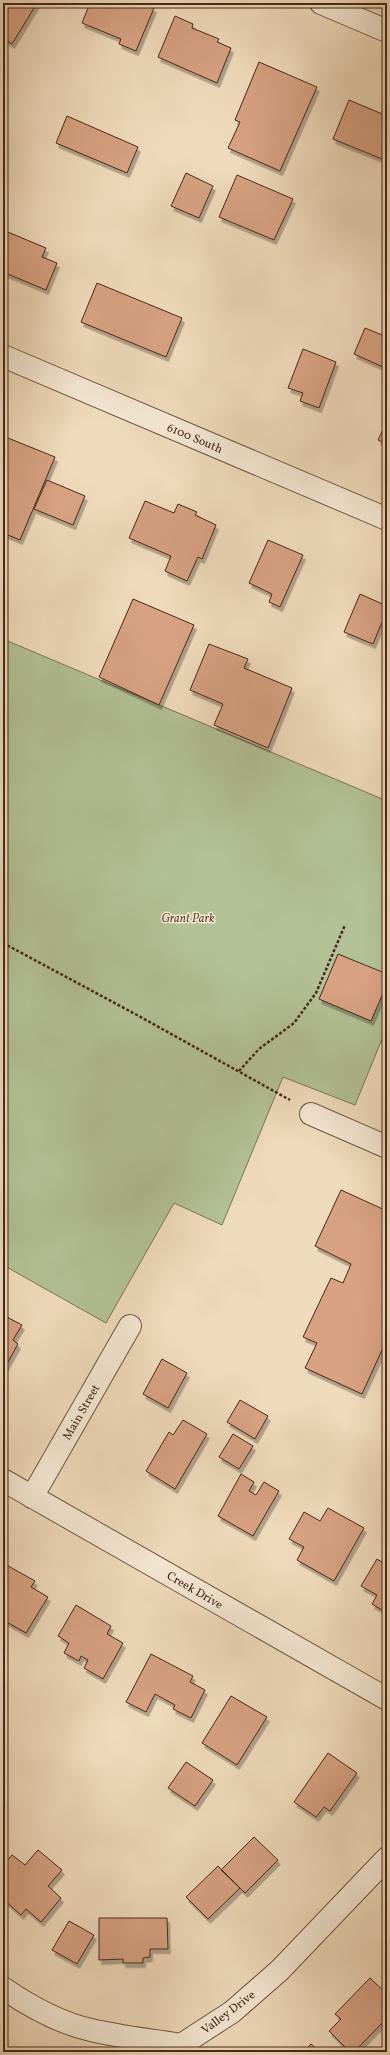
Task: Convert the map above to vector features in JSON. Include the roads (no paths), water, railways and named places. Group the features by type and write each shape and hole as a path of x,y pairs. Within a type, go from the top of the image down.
{"street":[{"path":"321,3 387,31"},
{"name":"6100 South","path":"3,356 387,519"},
{"path":"311,1114 387,1147"},
{"name":"Main Street","path":"32,1497 130,1326"},
{"name":"Creek Drive","path":"3,1480 387,1699"},
{"name":"Valley Drive","path":"3,1988 20,2000 55,2017 90,2030 179,2048 232,2012 280,1970 387,1858"}],"park label":[{"name":"Grant Park","path":"188,918"}]}
